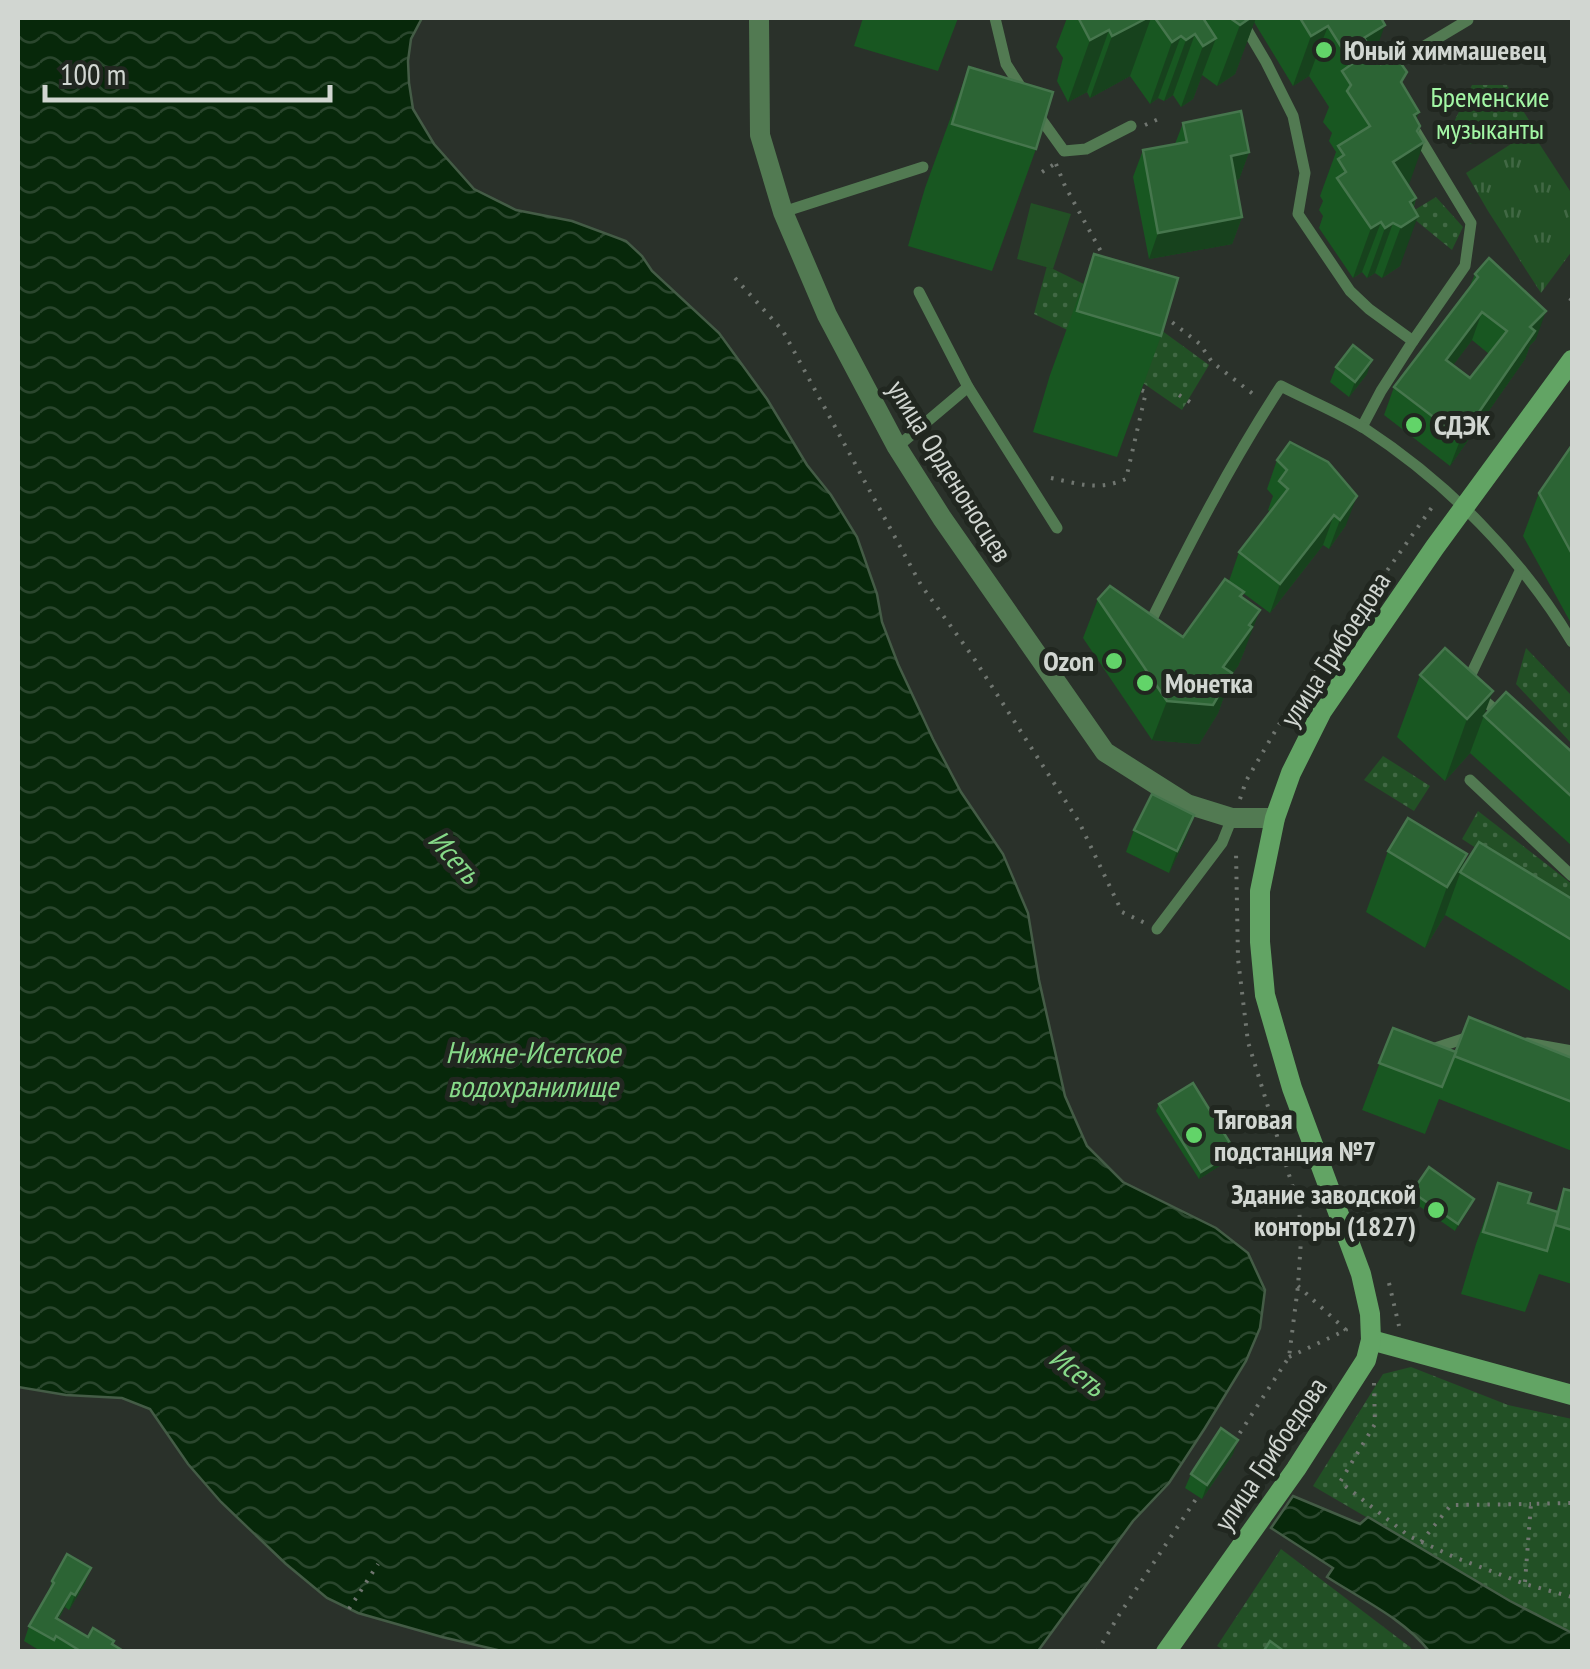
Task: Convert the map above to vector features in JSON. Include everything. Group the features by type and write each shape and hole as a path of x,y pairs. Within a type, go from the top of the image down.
{"main road":[{"name":"улица Грибоедова","path":"1166,1652 1296,1469 1366,1360 1370,1340 1370,1314 1360,1274 1292,1088 1265,995 1260,891 1274,818 1291,772 1322,711 1464,506 1572,360"},
{"path":"1370,1340 1572,1396"}],"street":[{"name":"улица Орденоносцев","path":"758,18 760,134 783,212 827,315 897,447 952,534 1106,752 1187,804 1232,818 1274,818"}],"lane":[{"path":"995,18 1006,64 1064,151 1086,150 1131,126"},
{"path":"1240,18 1293,116 1305,173 1298,214 1350,292 1413,340"},
{"path":"1379,73 1468,20"},
{"path":"1362,427 1413,340 1465,266 1471,223 1412,126"},
{"path":"783,212 923,166"},
{"path":"919,292 968,388 1057,528"},
{"path":"1143,636 1243,444 1281,386 1362,427 1464,506 1549,604 1572,642"},
{"path":"897,447 968,388"},
{"path":"1506,719 1466,685 1520,571"},
{"path":"1470,780 1572,876"},
{"path":"1157,929 1222,842 1232,818"},
{"path":"1415,1055 1476,1034 1495,1038"},
{"path":"1514,1041 1572,1051"}],"path":[{"path":"1149,124 1163,117"},
{"path":"1042,172 1056,163 1111,270"},
{"path":"735,278 782,331 921,585 973,657 1080,822 1122,912 1157,929"},
{"path":"1152,306 1253,394"},
{"path":"1051,478 1098,487 1126,479 1146,392 1130,387"},
{"path":"1179,395 1190,402"},
{"path":"1231,1446 1288,1357 1301,1240 1299,1207 1248,1042 1238,959 1232,818 1246,781 1284,716 1444,490"},
{"path":"1389,1283 1399,1326"},
{"path":"1288,1357 1346,1330 1298,1286"},
{"path":"1374,1368 1374,1424 1340,1482 1421,1542 1525,1584 1572,1597"},
{"path":"1098,1652 1203,1489"},
{"path":"1421,1542 1451,1504 1572,1503"},
{"path":"1525,1584 1532,1504"},
{"path":"349,1609 378,1564"}],"green space":[{"name":"Бременские музыканты","path":"1472,85 1507,85 1532,125 1500,141 1470,144 1452,126"},
{"path":"1531,131 1572,194 1572,251 1541,293 1466,173"},
{"path":"1436,197 1463,227 1452,250 1408,214"},
{"path":"1031,203 1071,214 1053,269 1017,259"},
{"path":"1047,266 1098,291 1080,336 1034,314"},
{"path":"1139,314 1209,365 1182,410 1114,363"},
{"path":"1526,648 1572,696 1572,744 1516,684"},
{"path":"1383,756 1430,786 1414,811 1364,780"},
{"path":"1478,811 1572,884 1572,910 1462,839"},
{"path":"1411,1367 1508,1405 1572,1419 1572,1633 1313,1486 1383,1374"},
{"path":"1281,1549 1413,1651 1227,1652 1217,1646"}],"water":[{"name":"Нижне-Исетское водохранилище","path":"18,18 422,18 411,39 409,83 413,109 434,144 474,189 516,210 572,221 626,241 652,271 719,333 831,495 857,537 877,594 882,622 933,739 961,792 1003,854 1028,913 1065,1096 1087,1146 1123,1182 1216,1228 1248,1253 1265,1290 1260,1328 1246,1361 1205,1428 1169,1483 1133,1521 1038,1651 506,1652 442,1637 358,1613 327,1598 221,1502 188,1464 150,1409 122,1398 18,1387"},
{"path":"1293,1496 1360,1524 1368,1517 1572,1633 1572,1651 1429,1651 1395,1619 1327,1577 1333,1568 1271,1528"}],"building":[{"path":"1080,18 1147,18 1112,36 1109,30 1090,40"},
{"path":"1155,18 1203,18 1216,38 1203,46 1195,34 1172,42"},
{"path":"1230,18 1250,18 1240,25"},
{"path":"1300,18 1381,18 1385,25 1364,38 1381,64 1395,55 1407,72 1401,82 1419,112 1414,115 1424,142 1393,162 1416,198 1410,202 1418,216 1401,227 1393,223 1385,228 1381,222 1371,228 1337,178 1346,172 1338,159 1344,155 1338,146 1370,126 1347,91 1351,85 1342,71 1352,64 1328,26 1311,36"},
{"path":"969,67 1053,92 1036,149 952,124"},
{"path":"1241,111 1249,152 1231,156 1242,217 1158,233 1143,150 1187,142 1183,123"},
{"path":"1094,254 1178,278 1161,336 1077,311"},
{"path":"1489,258 1546,311 1530,327 1535,331 1461,438 1394,387 1478,277 1475,274","holes":["1482,312 1507,331 1470,378 1446,360"]},
{"path":"1353,345 1372,360 1355,382 1336,367"},
{"path":"1290,442 1328,462 1357,496 1340,520 1334,515 1280,584 1239,552 1288,489 1279,481 1287,470 1277,460"},
{"path":"1572,445 1572,554 1539,493"},
{"path":"1225,579 1260,610 1223,667 1232,673 1213,705 1167,701 1098,599 1110,586 1183,637"},
{"path":"1445,648 1493,691 1467,719 1420,675"},
{"path":"1506,692 1572,752 1572,797 1484,716"},
{"path":"1152,794 1194,815 1177,851 1134,830"},
{"path":"1408,818 1467,854 1447,887 1388,851"},
{"path":"1479,842 1572,899 1572,940 1460,872"},
{"path":"1469,1017 1572,1058 1572,1102 1454,1056"},
{"path":"1393,1028 1456,1052 1442,1087 1379,1063"},
{"name":"Тяговая подстанция №7","path":"1193,1083 1235,1151 1201,1172 1159,1104"},
{"path":"1429,1167 1474,1199 1458,1224 1412,1192"},
{"path":"1498,1183 1531,1193 1528,1203 1558,1212 1547,1251 1483,1232"},
{"path":"1564,1189 1572,1191 1572,1230 1555,1225"},
{"path":"1221,1428 1238,1440 1207,1485 1191,1474"},
{"path":"67,1554 91,1568 56,1618 88,1637 93,1628 125,1652 82,1652 29,1626"},
{"path":"1270,1641 1285,1652 1263,1652"}],"place":[{"name":"Юный химмашевец","path":"1324,50"},
{"name":"СДЭК","path":"1414,425"},
{"name":"Ozon","path":"1114,661"},
{"name":"Монетка","path":"1145,683"},
{"name":"Тяговая подстанция №7","path":"1194,1135"},
{"name":"Здание заводской конторы (1827)","path":"1436,1210"}],"water label":[{"name":"Исеть","path":"454,857"},
{"name":"Исеть","path":"1077,1372"}]}
